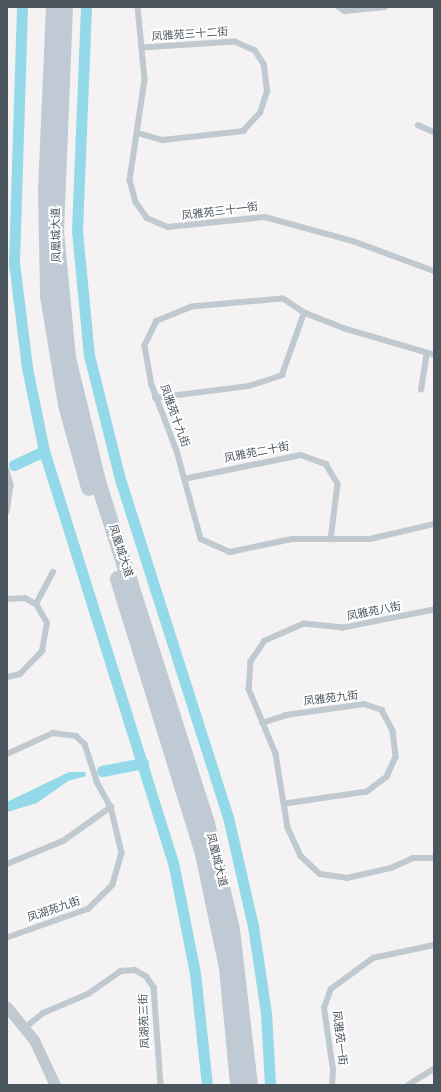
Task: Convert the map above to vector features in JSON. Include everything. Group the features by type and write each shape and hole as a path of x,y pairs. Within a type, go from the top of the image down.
{"main road":[{"name":"凤凰城大道","path":"54,7 46,262 58,362 75,442 203,854 227,968 238,1085"},
{"name":"凤凰城大道","path":"65,7 56,231 68,358 98,479 194,778 218,866 239,974 250,1085"}],"street":[{"path":"7,1007 26,1027 42,1053 55,1085"}],"lane":[{"name":"凤雅苑三十一街","path":"138,7 145,80 130,180 136,202 147,218 168,228 265,217 352,242 434,270"},
{"path":"339,7 345,11 385,7"},
{"name":"凤雅苑三十二街","path":"138,133 163,140 243,131 260,113 267,91 264,65 255,52 235,42 143,48"},
{"path":"418,125 434,132"},
{"name":"凤雅苑十九街","path":"434,354 427,354 304,313 283,299 192,307 157,321 145,346 155,398 184,479 200,539 230,552 292,539 370,539 434,524"},
{"path":"155,398 249,386 282,375 304,313"},
{"path":"421,390 427,354"},
{"name":"凤雅苑二十街","path":"184,479 301,455 326,464 338,484 331,540"},
{"path":"7,470 11,486 7,512"},
{"path":"36,604 52,572"},
{"path":"7,599 25,598 36,604 47,623 42,651 20,674 7,677"},
{"name":"凤雅苑八街","path":"262,723 249,689 251,662 265,640 304,624 344,628 434,610"},
{"name":"凤雅苑九街","path":"262,723 286,715 364,704 382,710 393,731 396,757 387,777 367,792 286,804"},
{"path":"262,723 276,754 286,804 288,828 301,856 320,874 347,878 391,868 413,858 434,858"},
{"name":"凤湖苑九街","path":"7,754 53,733 76,736 84,744 97,782 111,807 122,853 118,875 103,899 89,909 7,938"},
{"path":"7,864 63,841 111,807"},
{"name":"凤雅苑一街","path":"332,1085 333,1070 324,1008 331,989 373,958 434,945"},
{"name":"凤湖苑三街","path":"26,1027 43,1013 88,994 121,971 135,970 146,976 154,987 161,1085"},
{"path":"408,1085 434,1069"}],"water":[{"path":"69,772 85,772 86,776 68,781 37,803 7,812 7,802"}],"waterway":[{"path":"22,7 14,263 27,368 44,451 173,862 195,973 207,1085"},
{"path":"86,7 77,231 89,355 120,479 228,817 253,926 266,1013 270,1085"},
{"path":"14,465 44,451"},
{"path":"102,771 143,763"}]}
